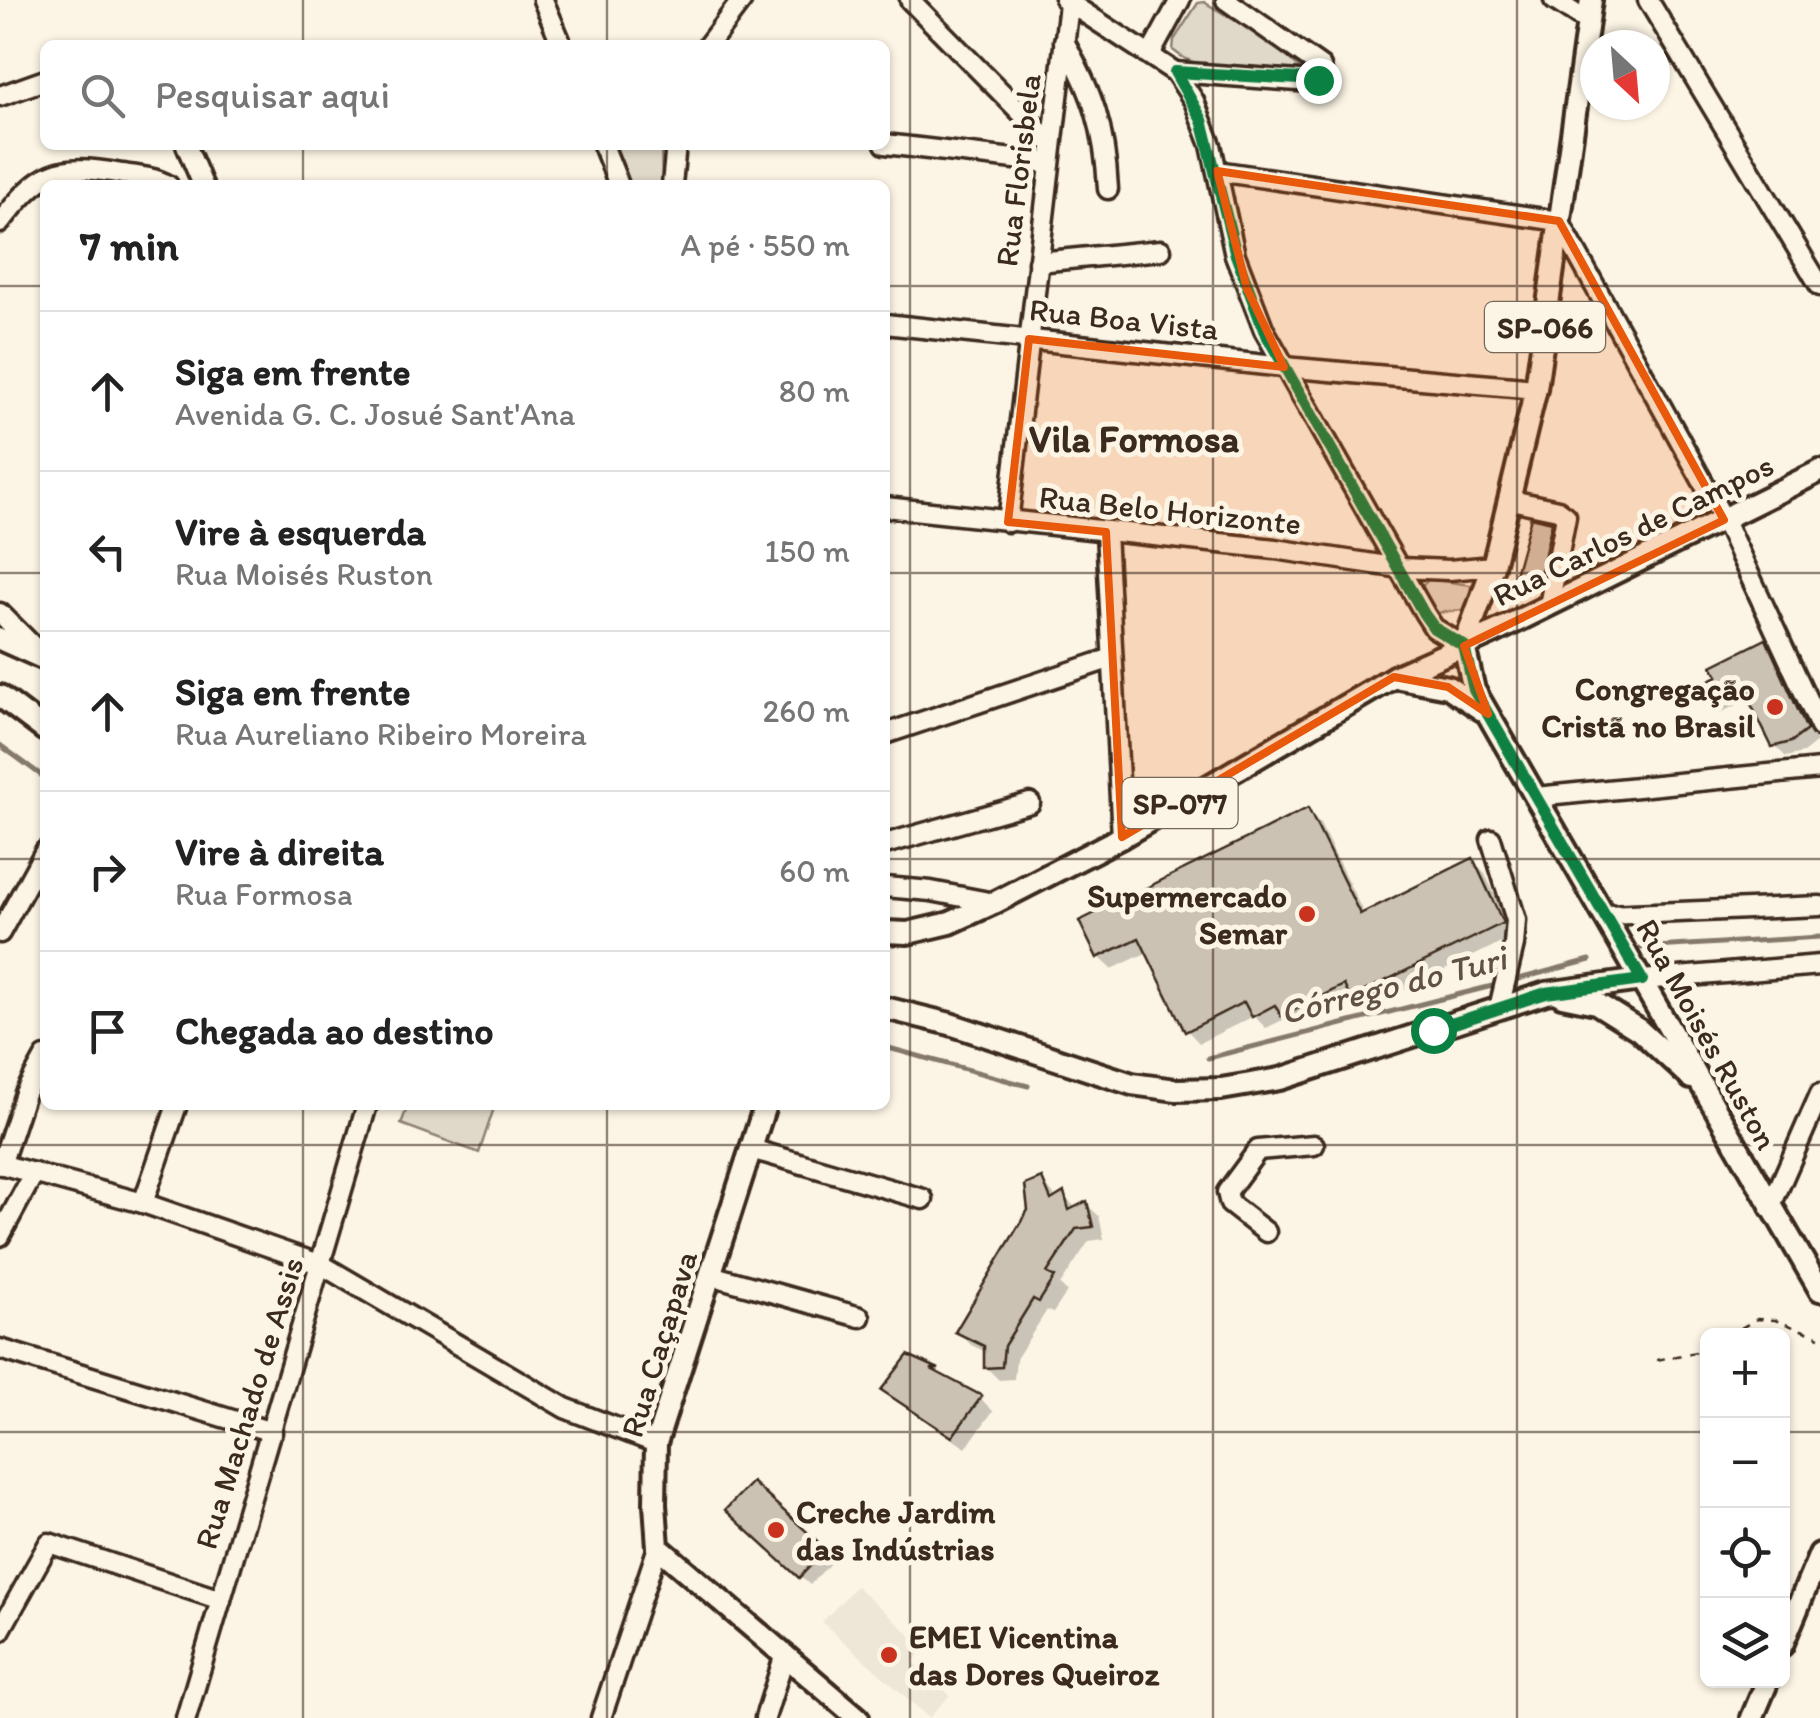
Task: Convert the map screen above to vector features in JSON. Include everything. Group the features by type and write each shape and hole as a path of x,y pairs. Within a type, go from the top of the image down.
{"main road":[{"name":"SP-066","path":"1464,646 1492,566 1536,389 1591,0"},
{"name":"Rua Carlos de Campos","path":"890,932 908,933 950,922 994,903 1122,837 1394,677 1549,606 1820,471"},
{"path":"0,638 40,657"},
{"name":"Rua Moisés Ruston","path":"1464,646 1474,690 1820,1290"},
{"path":"1394,677 1448,687 1488,714"},
{"path":"0,696 40,726"},
{"path":"890,1009 950,1024 1132,1084 1176,1090 1221,1089 1280,1079 1546,993 1642,980"},
{"path":"1546,993 1596,1003 1639,1030 1700,1084"},
{"name":"Rua Caçapava","path":"658,1547 654,1504 656,1443 763,1110"},
{"path":"658,1547 858,1718"},
{"path":"1790,1626 1820,1554"},
{"path":"1752,1718 1765,1688"}],"street":[{"path":"543,0 560,40"},
{"path":"712,40 742,0"},
{"path":"910,0 1049,153"},
{"path":"1150,54 1180,0"},
{"path":"1175,72 1312,82 1323,77 1321,67 1226,0"},
{"path":"1554,0 1588,22"},
{"path":"1648,0 1820,286"},
{"path":"1067,2 1175,72 1202,120 1247,289 1284,367 1434,628 1464,646"},
{"name":"Rua Florisbela","path":"1008,522 1067,2"},
{"path":"1064,40 1088,85 1106,142 1108,189"},
{"path":"0,96 40,82"},
{"path":"890,144 1049,153"},
{"path":"188,150 201,180"},
{"path":"605,150 617,180"},
{"path":"672,180 676,150"},
{"path":"45,180 64,168 91,168 145,180"},
{"path":"1217,171 1560,221 1724,520 1814,696 1820,728"},
{"path":"0,224 40,184"},
{"path":"1038,262 1161,250"},
{"name":"Rua Boa Vista","path":"890,324 1284,367 1536,389"},
{"path":"1510,500 1558,510 1566,516 1549,606"},
{"name":"Rua Belo Horizonte","path":"890,509 1275,549 1400,568 1449,570 1492,566"},
{"path":"1106,532 1122,837"},
{"path":"0,613 40,654"},
{"path":"890,732 1112,658"},
{"path":"1536,797 1820,770"},
{"path":"890,843 1030,803"},
{"path":"1491,839 1516,920 1499,1008"},
{"path":"0,933 37,884"},
{"path":"890,887 994,903"},
{"path":"1606,915 1820,906"},
{"path":"1642,980 1820,965"},
{"path":"40,1066 25,1092 0,1165 143,1203 322,1264 565,1408 656,1443"},
{"path":"1770,1208 1820,1094"},
{"path":"143,1203 175,1110"},
{"name":"Rua Machado de Assis","path":"186,1718 366,1110"},
{"path":"1266,1232 1230,1204 1226,1192 1258,1150 1314,1146"},
{"path":"751,1148 922,1199"},
{"path":"0,1236 34,1173"},
{"path":"710,1275 860,1316"},
{"path":"0,1349 272,1432"},
{"path":"0,1631 50,1544 221,1600"},
{"name":"Rua Caçapava","path":"601,1718 658,1547"},
{"path":"764,1718 786,1654"}],"path":[{"path":"1742,1328 1758,1319 1776,1320 1820,1337"},
{"path":"1657,1360 1700,1350"}],"highlighted area":[{"path":"1217,171 1559,221 1724,520 1464,646 1488,714 1448,687 1394,677 1122,837 1106,532 1008,522 1029,339 1284,367 1247,289"}],"shaded area":[{"path":"1204,2 1274,44 1300,69 1216,69 1173,50 1174,40 1198,3"},
{"path":"614,150 661,150 662,180 624,180"},
{"path":"1429,579 1471,585 1470,600 1463,610 1436,613 1422,586"},
{"path":"406,1110 493,1110 479,1153 401,1124"},
{"name":"EMEI Vicentina das Dores Queiroz","path":"856,1586 925,1648 913,1662 950,1695 929,1718 822,1622"}],"building":[{"path":"1531,517 1552,522 1537,589 1513,582"},
{"name":"Congregação Cristã no Brasil","path":"1766,639 1807,730 1791,742 1772,747 1742,686 1705,704 1696,686 1718,676 1712,666"},
{"path":"1308,808 1360,914 1473,858 1503,923 1350,998 1344,985 1281,1016 1275,1005 1252,1017 1244,1002 1185,1032 1139,938 1097,958 1079,921"},
{"path":"1042,1178 1051,1200 1064,1192 1069,1210 1087,1201 1093,1227 1076,1229 1047,1273 1055,1277 1039,1302 1033,1299 1004,1346 1002,1367 984,1368 984,1346 955,1332 1028,1210 1025,1185"},
{"path":"908,1355 982,1396 952,1437 881,1390"},
{"name":"Creche Jardim das Indústrias","path":"752,1482 826,1549 799,1578 725,1510"}],"waterway":[{"name":"Córrego do Turi","path":"0,745 40,774"},
{"name":"Córrego do Turi","path":"1639,948 1820,937"},
{"name":"Córrego do Turi","path":"1511,981 1590,960"},
{"name":"Córrego do Turi","path":"1208,1058 1500,984"},
{"name":"Córrego do Turi","path":"890,1048 1028,1086"}],"place":[{"name":"Congregação Cristã no Brasil","path":"1775,707"},
{"name":"Supermercado Semar","path":"1307,914"},
{"name":"Creche Jardim das Indústrias","path":"776,1530"},
{"name":"EMEI Vicentina das Dores Queiroz","path":"889,1655"}],"district":[{"name":"Vila Formosa","path":"1134,439"}],"route":[{"path":"1318,80 1175,72 1202,120 1236,255 1264,330 1424,614 1434,628 1464,646 1474,690 1642,980 1546,993 1433,1030"}]}
